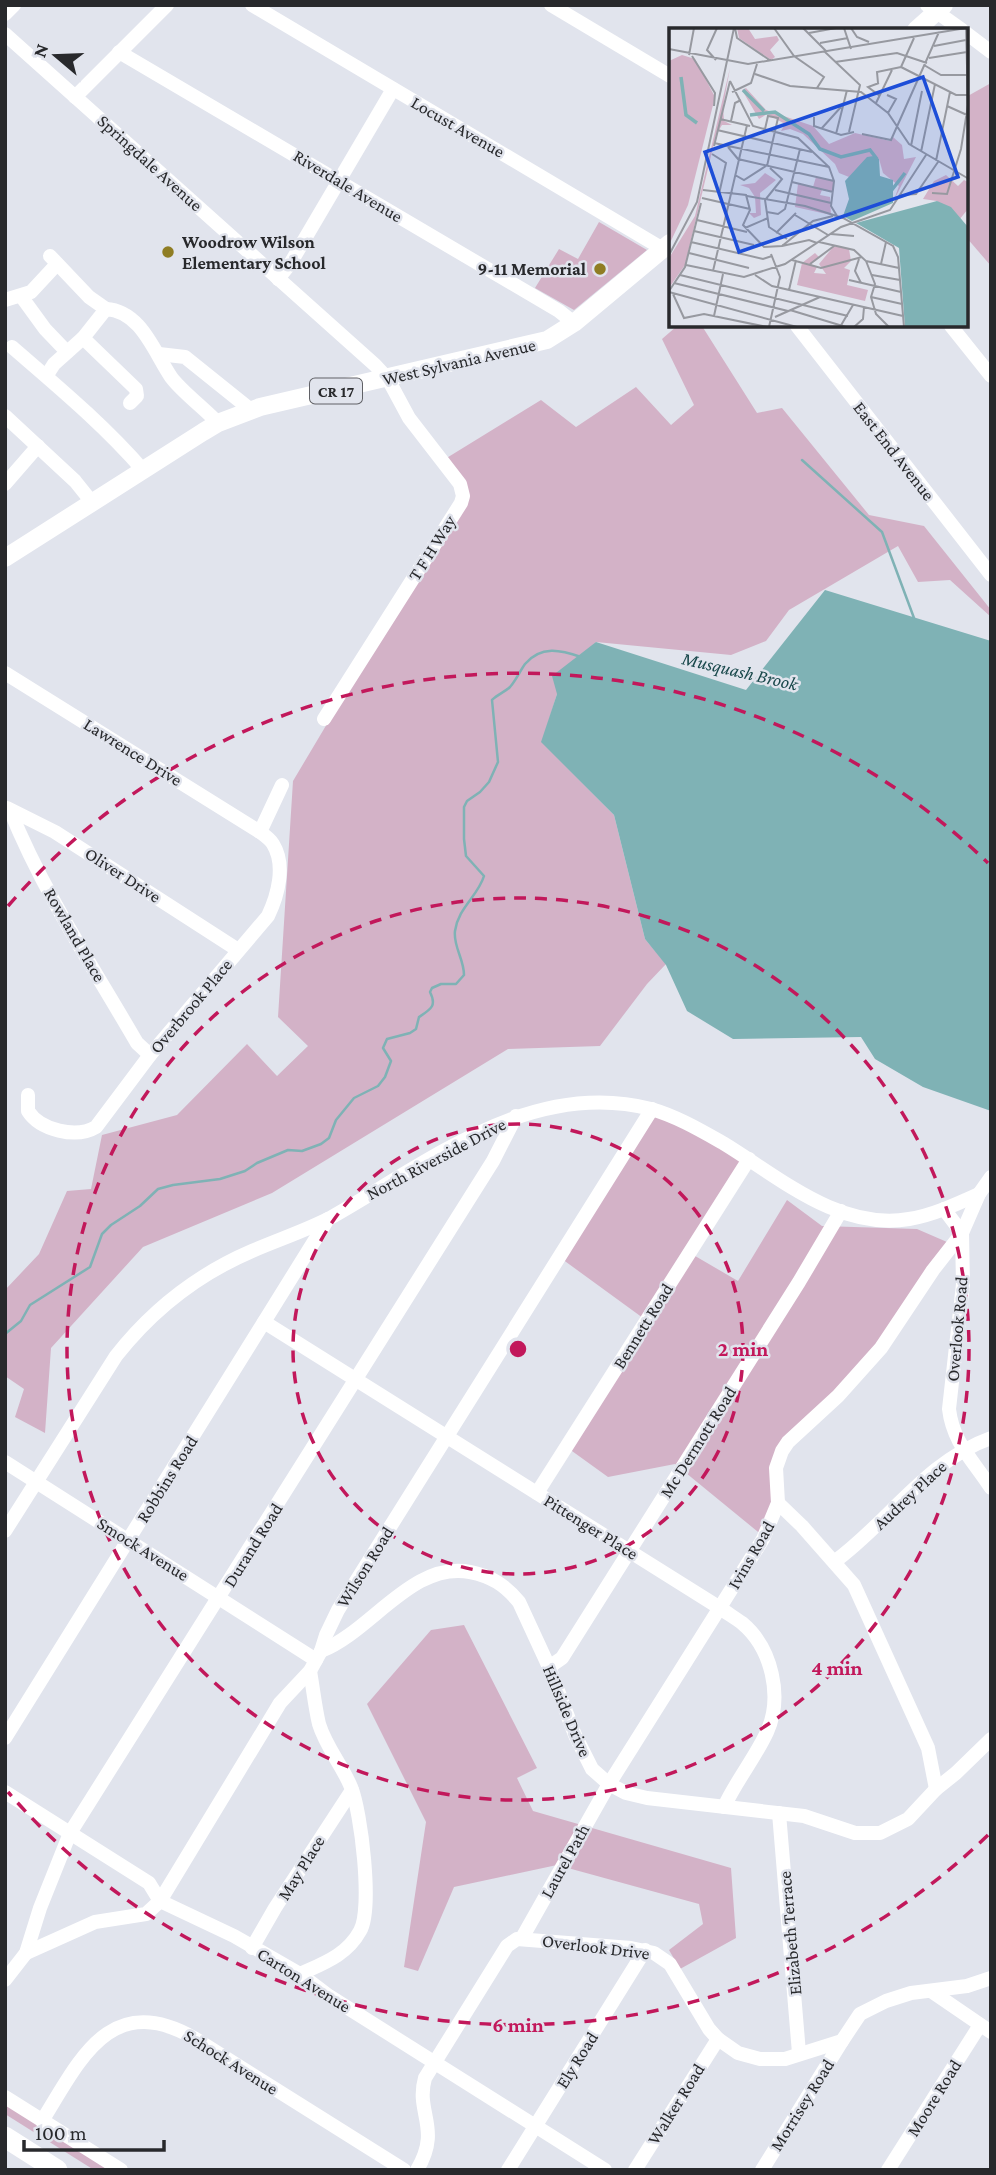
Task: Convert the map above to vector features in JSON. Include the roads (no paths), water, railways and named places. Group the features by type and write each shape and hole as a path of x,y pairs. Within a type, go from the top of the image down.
{"highway":[{"path":"5,2137 57,2170"}],"main road":[{"path":"918,28 936,7"},
{"name":"West Sylvania Avenue","path":"5,558 91,501 218,423 251,410 534,345 559,334 667,246"}],"street":[{"path":"5,14 14,5"},
{"path":"75,97 167,5"},
{"name":"Locust Avenue","path":"252,5 667,246"},
{"path":"551,5 669,75"},
{"path":"936,7 960,28"},
{"name":"Springdale Avenue","path":"5,34 387,379"},
{"path":"968,34 991,52"},
{"name":"Riverdale Avenue","path":"119,52 559,311 574,323"},
{"path":"278,279 290,264 393,89"},
{"path":"5,300 31,292 54,260 89,297 106,309 118,310 132,319 159,354 172,379 218,423"},
{"path":"21,296 45,329 68,352"},
{"path":"47,375 54,364 83,338 106,309"},
{"name":"East End Avenue","path":"798,327 985,559 991,575"},
{"path":"952,327 991,376"},
{"path":"83,338 136,388 138,396 130,403"},
{"path":"12,347 47,375 107,431 143,470"},
{"path":"159,354 185,357 251,410"},
{"name":"T F H Way","path":"324,719 463,499 460,484 409,418 387,379"},
{"path":"5,416 75,481 91,501"},
{"path":"5,484 38,446"},
{"name":"Lawrence Drive","path":"5,673 260,832"},
{"path":"260,832 282,785"},
{"name":"Oliver Drive","path":"7,808 55,832 238,950"},
{"name":"Rowland Place","path":"7,808 46,887 138,1043 150,1055"},
{"name":"Overbrook Place","path":"27,1095 28,1111 42,1126 83,1133 96,1127 150,1055 268,916 278,890 279,872 273,844 260,832"},
{"name":"North Riverside Drive","path":"5,1531 116,1356 160,1306 189,1284 223,1264 328,1219 467,1139 516,1116 547,1107 588,1102 652,1109 687,1123 809,1197 862,1218 910,1219 944,1209 979,1194"},
{"name":"Wilson Road","path":"160,1901 280,1703 316,1661 338,1610 652,1109"},
{"name":"Durand Road","path":"5,1980 26,1953 40,1908 70,1833 493,1161 516,1116"},
{"name":"Bennett Road","path":"537,1493 749,1159"},
{"name":"Ivins Road","path":"609,1784 763,1539 778,1503 776,1468 782,1451 866,1366 896,1327 933,1270 962,1233 979,1194 991,1177"},
{"path":"944,1209 962,1233"},
{"name":"Mc Dermott Road","path":"549,1667 562,1658 841,1211"},
{"name":"Robbins Road","path":"5,1738 328,1219"},
{"name":"Overlook Road","path":"962,1233 962,1284 949,1409 954,1434 964,1450"},
{"name":"Pittenger Place","path":"264,1322 742,1623 760,1645 770,1666 774,1696 767,1733 724,1807"},
{"name":"Audrey Place","path":"834,1562 873,1530 949,1458 991,1438"},
{"path":"964,1450 991,1488"},
{"name":"Smock Avenue","path":"5,1462 220,1597 316,1661"},
{"path":"778,1503 802,1526 856,1589 914,1717 932,1762 936,1789"},
{"name":"Hillside Drive","path":"316,1661 422,1579 438,1573 461,1570 496,1580 509,1590 522,1607 588,1762 609,1784 626,1793 647,1798 816,1819 855,1833 880,1833 908,1819 936,1789 991,1739"},
{"path":"300,1974 337,1957 363,1926 365,1915 359,1821 352,1790 320,1725 316,1661"},
{"name":"Laurel Path","path":"522,1938 609,1784"},
{"name":"May Place","path":"252,1948 352,1790"},
{"name":"Carton Avenue","path":"5,1793 149,1883 160,1901 216,1926 300,1974 329,1996 605,2170"},
{"name":"Elizabeth Terrace","path":"779,1813 799,2053"},
{"path":"26,1953 94,1922 146,1913 160,1901"},
{"name":"Overlook Drive","path":"417,2170 429,2138 422,2087 434,2063 513,1940 522,1938 645,1950 670,1964 709,2029 738,2053 760,2059 785,2059 842,2041"},
{"name":"Ely Road","path":"508,2170 645,1950"},
{"path":"842,2041 863,2011 911,1993 967,1986 991,1978"},
{"path":"931,1991 985,2028"},
{"name":"Schock Avenue","path":"42,2121 80,2060 103,2035 123,2025 162,2024 194,2038 404,2170"},
{"name":"Moore Road","path":"888,2170 985,2028"},
{"name":"Walker Road","path":"635,2170 718,2039"},
{"name":"Morrisey Road","path":"762,2170 842,2041"},
{"path":"5,2097 121,2170"}],"water":[{"path":"825,590 991,641 991,1111 923,1087 875,1059 861,1037 733,1039 687,1011 666,965 645,939 614,815 541,742 557,694 552,676 596,642 746,690"}],"waterway":[{"path":"802,460 882,532 914,618"},
{"name":"Musquash Brook","path":"5,1334 21,1321 30,1305 90,1267 102,1234 158,1189 220,1179 245,1171 288,1150 302,1151 321,1144 329,1138 336,1120 354,1098 378,1086 391,1061 383,1048 387,1039 416,1029 419,1017 433,1004 430,992 432,988 441,984 456,984 464,975 455,931 460,916 484,876 466,856 464,807 467,801 489,782 498,762 492,700 510,687 525,664 538,654 559,651 581,657"}],"place":[{"name":"Woodrow Wilson Elementary School","path":"168,252"},
{"name":"9-11 Memorial","path":"600,269"}]}
